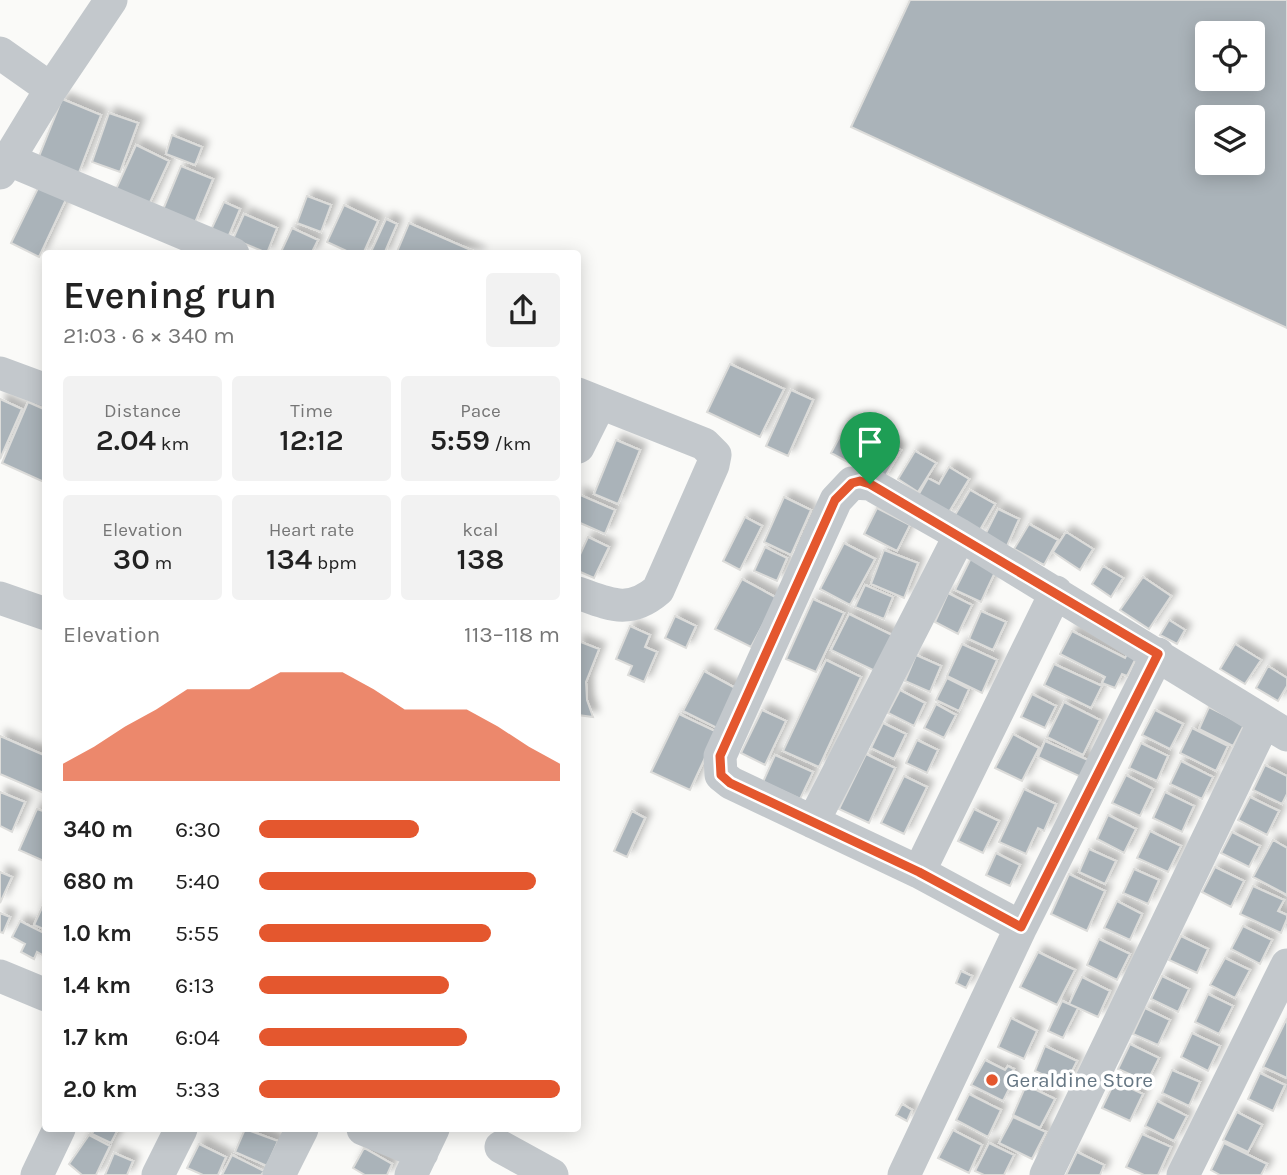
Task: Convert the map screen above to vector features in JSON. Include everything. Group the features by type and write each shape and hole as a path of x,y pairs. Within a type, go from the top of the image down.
{"street":[{"path":"111,0 3,166 223,250"},
{"path":"0,53 51,89"},
{"path":"0,373 42,389"},
{"path":"581,434 589,399 704,444 715,455 658,590 645,602 628,606 615,606 581,594"},
{"path":"1021,927 919,872 730,783 721,775 720,756 835,500 852,483 870,484 960,535 1275,728 1046,1175"},
{"path":"813,822 960,535"},
{"path":"919,872 1056,592"},
{"path":"0,598 42,613"},
{"path":"904,1175 1021,927 1158,654"},
{"path":"1183,1175 1287,965"},
{"path":"0,976 42,993"},
{"path":"37,1175 58,1132"},
{"path":"158,1175 180,1132"},
{"path":"279,1175 300,1132"},
{"path":"371,1132 422,1152"},
{"path":"501,1147 548,1174"}],"building":[{"path":"910,0 1287,0 1287,328 851,127"},
{"path":"62,99 101,115 78,175 38,159"},
{"path":"109,113 138,123 120,172 92,162"},
{"path":"172,135 202,147 195,165 166,154"},
{"path":"136,145 169,161 146,211 113,196"},
{"path":"181,166 213,179 194,225 162,212"},
{"path":"42,180 69,193 39,257 11,243"},
{"path":"307,196 331,205 321,232 297,223"},
{"path":"224,202 240,209 227,240 210,232"},
{"path":"344,205 378,221 365,250 344,250 327,242"},
{"path":"244,214 277,228 268,250 260,250 233,239"},
{"path":"386,219 397,224 386,250 372,250"},
{"path":"409,223 471,250 398,250"},
{"path":"292,228 318,240 313,250 282,250"},
{"path":"730,364 784,389 760,437 707,412"},
{"path":"791,390 813,400 788,456 766,446"},
{"path":"0,399 22,409 0,459"},
{"path":"28,402 42,408 42,481 2,463"},
{"path":"848,421 873,435 857,467 831,453"},
{"path":"879,437 901,450 883,480 862,467"},
{"path":"616,440 640,450 618,504 594,494"},
{"path":"915,451 936,463 918,492 898,479"},
{"path":"949,467 969,479 946,517 916,499 928,478 939,484"},
{"path":"970,490 995,504 977,535 952,520"},
{"path":"581,495 615,510 605,534 581,523"},
{"path":"784,497 811,510 791,555 764,542"},
{"path":"877,508 910,525 897,551 864,534"},
{"path":"998,509 1019,519 1006,548 984,537"},
{"path":"745,517 762,526 740,570 723,561"},
{"path":"1029,524 1058,540 1044,565 1014,549"},
{"path":"1066,532 1093,549 1080,570 1053,552"},
{"path":"588,537 609,547 594,578 581,572 581,552"},
{"path":"844,543 875,559 850,605 820,589"},
{"path":"765,547 787,558 777,581 754,571"},
{"path":"884,550 918,563 904,598 871,584"},
{"path":"971,558 996,570 981,602 955,590"},
{"path":"1103,566 1123,578 1111,597 1092,584"},
{"path":"1143,577 1171,596 1149,629 1120,610"},
{"path":"742,579 777,598 751,647 715,629"},
{"path":"865,585 893,597 884,619 855,607"},
{"path":"948,593 972,605 958,634 935,622"},
{"path":"813,599 844,613 816,672 786,659"},
{"path":"981,611 1006,622 993,650 969,639"},
{"path":"849,614 892,635 875,671 831,650"},
{"path":"675,616 696,626 686,648 665,638"},
{"path":"1169,620 1185,630 1177,644 1160,635"},
{"path":"630,626 650,635 645,647 657,652 644,682 628,675 632,666 616,659"},
{"path":"1072,631 1125,658 1128,652 1137,656 1127,676 1122,674 1115,688 1102,683 1105,677 1060,654"},
{"path":"581,642 599,649 586,682 587,700 593,717 581,715"},
{"path":"962,644 997,660 982,693 947,676"},
{"path":"1235,644 1261,660 1245,684 1220,669"},
{"path":"916,655 941,666 930,692 905,681"},
{"path":"826,660 861,677 819,767 783,751"},
{"path":"1054,664 1102,686 1091,708 1044,685"},
{"path":"1268,666 1287,678 1287,686 1278,701 1256,688"},
{"path":"704,671 739,690 719,729 683,711"},
{"path":"947,678 969,689 959,711 936,700"},
{"path":"900,690 925,703 914,726 888,713"},
{"path":"1032,694 1056,706 1045,728 1021,717"},
{"path":"1064,702 1100,720 1083,755 1047,737"},
{"path":"936,704 956,715 944,738 924,728"},
{"path":"1209,707 1244,725 1233,746 1199,729"},
{"path":"762,710 786,721 765,765 741,753"},
{"path":"1155,710 1183,724 1170,749 1142,735"},
{"path":"679,714 717,732 690,790 651,772"},
{"path":"883,723 906,734 894,759 871,748"},
{"path":"1192,728 1228,746 1216,771 1180,753"},
{"path":"1013,734 1039,748 1022,781 995,768"},
{"path":"0,736 42,754 42,792 0,774"},
{"path":"917,740 938,750 927,773 906,763"},
{"path":"1045,741 1088,760 1081,777 1038,757"},
{"path":"1141,743 1168,756 1157,781 1129,768"},
{"path":"866,754 895,768 869,823 839,809"},
{"path":"775,755 813,772 800,799 763,782"},
{"path":"1181,761 1213,777 1202,799 1170,784"},
{"path":"1265,765 1287,776 1287,794 1282,804 1253,790"},
{"path":"1126,775 1153,789 1140,816 1112,803"},
{"path":"904,776 927,787 904,834 881,823"},
{"path":"1024,789 1056,804 1044,831 1038,828 1026,854 999,842"},
{"path":"0,792 25,802 12,832 0,826"},
{"path":"1165,792 1194,806 1182,832 1153,818"},
{"path":"1250,797 1279,811 1267,835 1238,820"},
{"path":"37,809 42,811 42,860 19,850"},
{"path":"974,809 999,821 983,853 958,841"},
{"path":"632,811 645,818 627,857 614,851"},
{"path":"1108,815 1136,829 1124,853 1097,839"},
{"path":"1150,831 1181,846 1168,872 1137,858"},
{"path":"1232,832 1260,846 1249,867 1221,853"},
{"path":"1273,840 1287,848 1287,895 1253,877"},
{"path":"1089,849 1116,861 1105,884 1079,872"},
{"path":"996,853 1020,865 1010,886 986,875"},
{"path":"1215,867 1244,881 1231,907 1202,892"},
{"path":"1134,869 1159,880 1148,904 1123,893"},
{"path":"0,872 12,877 0,903"},
{"path":"1069,874 1105,891 1087,931 1051,914"},
{"path":"1253,886 1284,900 1278,911 1287,915 1281,933 1240,914"},
{"path":"1117,901 1142,914 1130,940 1104,928"},
{"path":"42,908 42,928 34,925"},
{"path":"0,913 10,917 3,933 0,932"},
{"path":"20,921 42,932 42,955 37,952 34,959 21,952 25,944 12,937"},
{"path":"1243,926 1272,940 1260,964 1231,949"},
{"path":"1181,936 1208,949 1197,973 1169,960"},
{"path":"1099,939 1130,954 1117,980 1087,965"},
{"path":"1038,952 1075,970 1057,1005 1020,987"},
{"path":"1225,958 1250,970 1235,998 1210,985"},
{"path":"961,971 972,976 966,988 956,983"},
{"path":"1162,976 1189,989 1178,1012 1151,999"},
{"path":"1082,977 1110,991 1098,1017 1069,1004"},
{"path":"1208,994 1233,1006 1219,1034 1195,1022"},
{"path":"1062,1001 1078,1008 1063,1038 1048,1031"},
{"path":"1145,1008 1170,1020 1158,1045 1133,1034"},
{"path":"1011,1018 1037,1031 1024,1059 998,1047"},
{"path":"1287,1018 1287,1078 1263,1067"},
{"path":"1192,1033 1220,1046 1208,1071 1181,1057"},
{"path":"1130,1044 1159,1058 1147,1082 1118,1069"},
{"path":"1045,1046 1077,1061 1065,1085 1035,1071"},
{"path":"985,1060 1005,1070 1008,1066 1014,1069 1011,1074 1015,1077 1003,1101 971,1085"},
{"path":"1172,1070 1200,1082 1189,1106 1162,1093"},
{"path":"1260,1073 1285,1085 1273,1111 1248,1099"},
{"path":"1115,1081 1143,1094 1130,1121 1102,1108"},
{"path":"1026,1085 1055,1099 1040,1128 1013,1115"},
{"path":"969,1094 1001,1110 988,1137 956,1120"},
{"path":"1157,1101 1187,1116 1174,1141 1145,1126"},
{"path":"902,1104 912,1110 907,1121 896,1115"},
{"path":"1237,1112 1262,1125 1248,1152 1223,1140"},
{"path":"1013,1117 1046,1132 1032,1159 999,1143"},
{"path":"953,1130 982,1145 969,1173 938,1158"},
{"path":"93,1132 116,1132 111,1143 92,1134"},
{"path":"244,1132 253,1132 278,1141 267,1166 235,1152"},
{"path":"1142,1134 1171,1147 1158,1175 1144,1175 1126,1167"},
{"path":"89,1135 110,1146 96,1175 82,1175 69,1164"},
{"path":"989,1143 1014,1155 1004,1175 984,1175 975,1171"},
{"path":"1224,1143 1267,1164 1261,1175 1220,1175 1211,1170"},
{"path":"199,1144 226,1157 218,1175 203,1175 187,1168"},
{"path":"364,1148 392,1164 387,1175 365,1175 353,1168"},
{"path":"1077,1152 1104,1165 1100,1175 1066,1175"},
{"path":"114,1153 133,1161 127,1175 105,1175"},
{"path":"232,1155 264,1171 261,1175 222,1175"}],"place":[{"name":"Geraldine Store","path":"992,1080"}],"route":[{"path":"860,481 870,484 1158,654 1021,927 919,872 730,783 721,775 720,756 835,500 842,490 852,483 860,481"}]}
